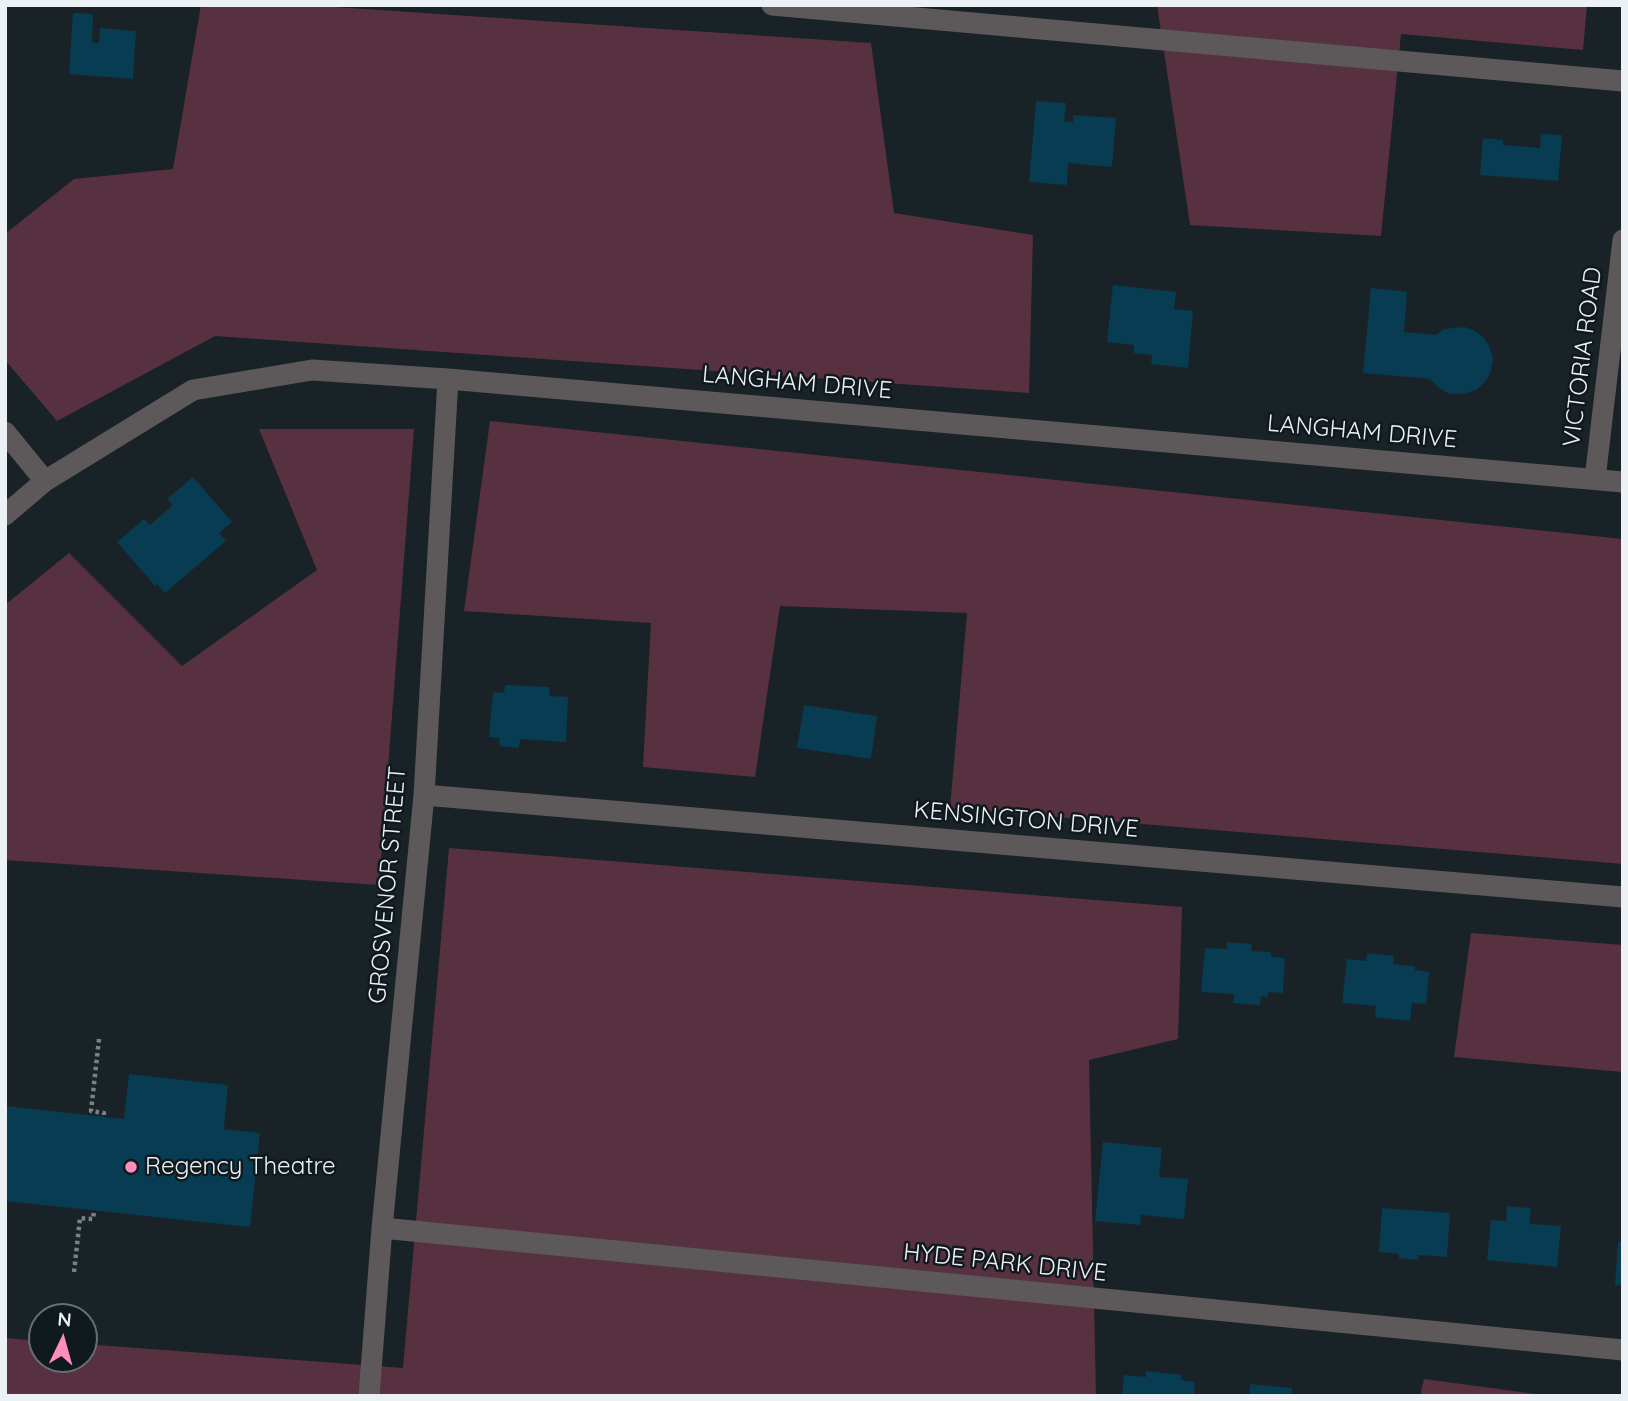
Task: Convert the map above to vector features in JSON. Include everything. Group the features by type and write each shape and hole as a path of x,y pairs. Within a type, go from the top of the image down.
{"street":[{"path":"772,5 1623,81"},
{"name":"VICTORIA ROAD","path":"1595,479 1623,240"},
{"name":"LANGHAM DRIVE","path":"5,515 45,481 193,390 312,370 448,379 1623,482"},
{"name":"GROSVENOR STREET","path":"369,1396 382,1228 424,795 448,379"},
{"path":"5,432 45,481"},
{"name":"KENSINGTON DRIVE","path":"424,795 1623,897"},
{"name":"HYDE PARK DRIVE","path":"382,1228 1623,1350"}],"path":[{"path":"99,1038 92,1111 104,1113 104,1117"},
{"path":"74,1272 80,1218 93,1219 94,1211"}],"shaded area":[{"path":"201,5 305,5 871,43 894,213 1033,235 1029,393 215,336 57,421 5,360 5,234 74,179 173,169"},
{"path":"1157,5 1587,5 1583,50 1401,34 1381,236 1190,225"},
{"path":"490,421 1623,539 1623,864 950,808 967,613 780,606 755,777 643,767 651,623 464,611"},
{"path":"259,429 414,429 379,885 5,860 5,605 69,553 182,666 317,570"},
{"path":"449,848 1182,907 1178,1039 1089,1060 1096,1396 5,1396 5,1338 28,1340 28,1373 98,1373 98,1345 403,1368"},
{"path":"1471,933 1623,945 1623,1072 1454,1057"},
{"path":"1424,1379 1551,1396 1420,1396"}],"building":[{"path":"73,13 93,14 92,42 99,43 100,28 136,31 133,79 69,74"},
{"path":"1036,101 1066,103 1064,122 1073,122 1073,115 1116,118 1112,167 1068,163 1067,185 1029,182"},
{"path":"1541,134 1562,135 1558,181 1480,175 1483,138 1503,140 1503,145 1540,148"},
{"path":"1113,285 1176,292 1174,309 1193,311 1188,368 1151,364 1152,355 1134,353 1134,345 1107,342"},
{"path":"1371,288 1407,292 1404,332 1436,335 1444,329 1465,327 1483,337 1493,358 1491,371 1485,382 1476,390 1450,394 1430,379 1363,373"},
{"path":"193,477 232,522 219,533 226,541 165,593 157,584 155,586 117,542 144,519 150,525 173,505 167,499"},
{"path":"505,685 550,687 549,696 568,697 566,742 520,739 519,748 499,746 500,738 489,737 493,692 504,693"},
{"path":"804,705 877,716 871,759 797,748"},
{"path":"1227,942 1252,944 1251,951 1271,952 1271,957 1285,958 1283,993 1268,992 1268,997 1261,996 1260,1005 1233,1003 1234,994 1201,992 1205,948 1227,949"},
{"path":"1367,953 1394,956 1393,964 1415,966 1415,970 1429,972 1426,1004 1412,1003 1410,1021 1375,1017 1376,1006 1342,1003 1347,959 1366,961"},
{"name":"Regency Theatre","path":"129,1074 228,1085 224,1129 260,1133 250,1227 5,1201 5,1106 124,1119"},
{"path":"1103,1142 1162,1148 1159,1177 1188,1179 1184,1219 1141,1215 1140,1225 1095,1221"},
{"path":"1507,1206 1531,1208 1529,1224 1561,1226 1557,1267 1487,1260 1491,1220 1506,1221"},
{"path":"1382,1208 1450,1213 1447,1257 1418,1255 1418,1260 1379,1252"},
{"path":"1618,1242 1623,1242 1623,1286 1615,1285"},
{"path":"1146,1371 1182,1375 1181,1380 1195,1382 1194,1396 1122,1396 1124,1375 1146,1377"},
{"path":"1250,1384 1292,1388 1291,1396 1249,1396"}],"place":[{"name":"Regency Theatre","path":"131,1167"}]}
